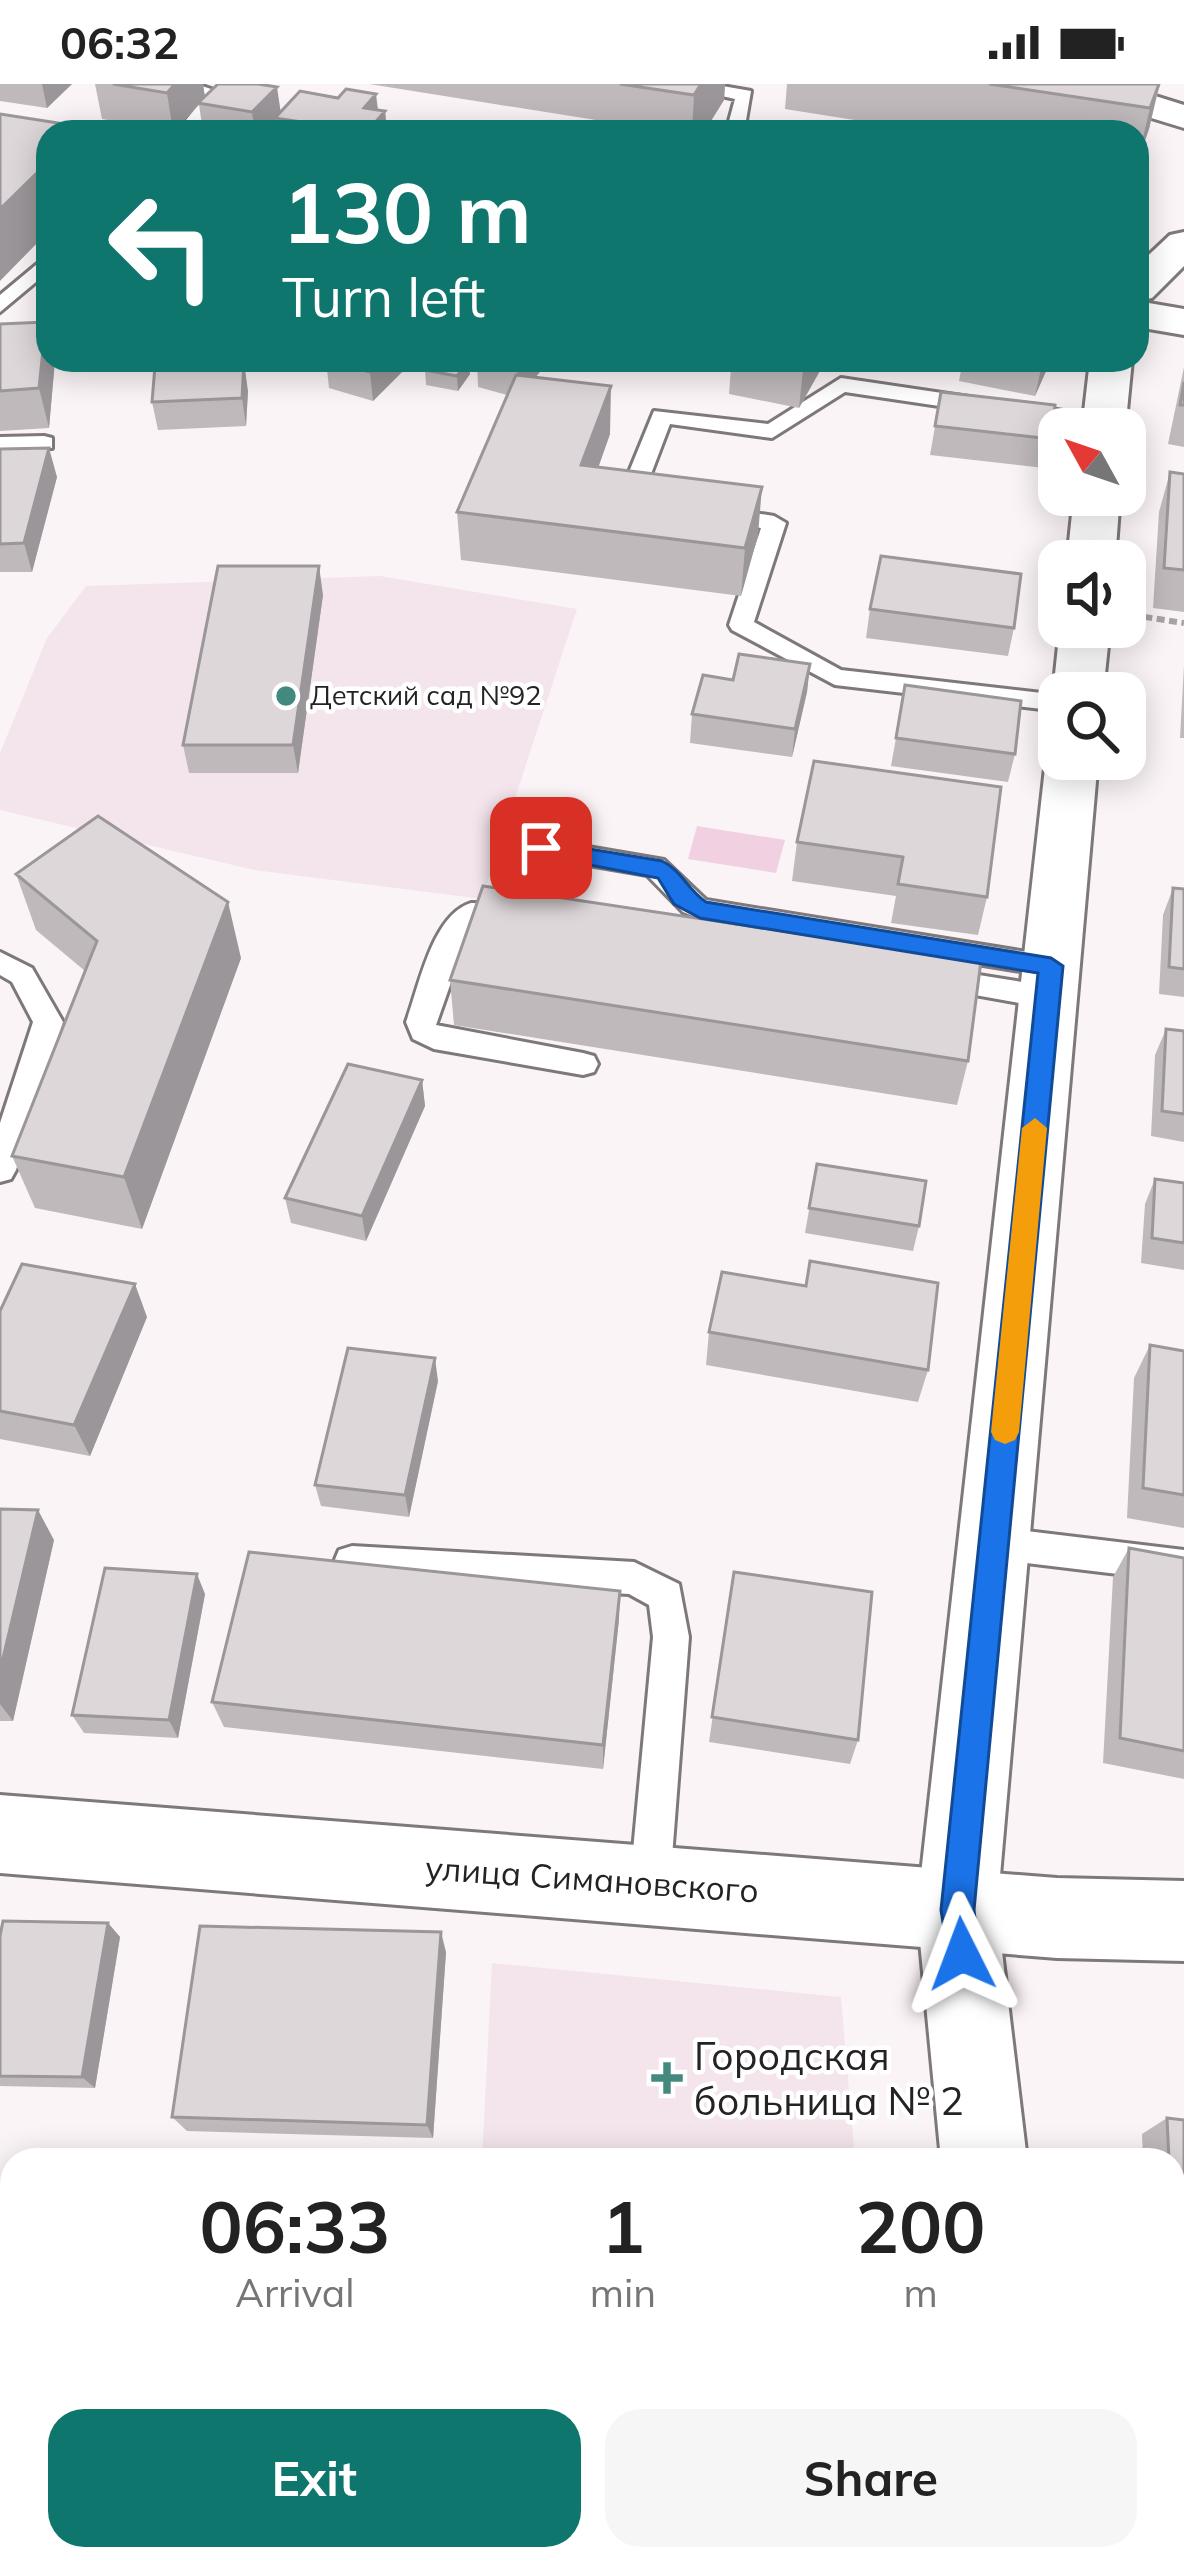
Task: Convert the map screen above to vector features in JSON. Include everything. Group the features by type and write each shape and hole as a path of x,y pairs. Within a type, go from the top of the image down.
{"street":[{"path":"1078,84 1126,111 1184,117"},
{"path":"1149,278 1184,244"},
{"path":"1149,316 1184,322"},
{"path":"1106,408 1110,372"},
{"path":"983,2148 957,1910 1070,780"},
{"name":"улица Симановского","path":"0,1834 957,1910 1184,1921"}],"lane":[{"path":"170,84 218,94 195,120"},
{"path":"678,84 750,89 740,120"},
{"path":"0,305 36,272"},
{"path":"1038,416 841,385 772,431 662,416 630,500 775,523 741,625 835,676 1038,700"},
{"path":"0,444 44,443"},
{"path":"541,848 654,867 666,873 682,898 700,909 1049,982"},
{"path":"535,917 489,910 471,913 457,926 421,1022 423,1031 434,1038 583,1064"},
{"path":"0,962 22,976 48,1022 0,1170"},
{"path":"901,974 1049,982"},
{"path":"994,1543 1184,1566"},
{"path":"352,1562 634,1578 666,1596 671,1637 650,1883"}],"path":[{"path":"1146,617 1184,623"}],"shaded area":[{"name":"Детский сад №92","path":"380,576 577,609 482,899 254,870 0,810 0,753 47,638 86,586"},
{"path":"697,826 785,840 776,873 688,859"},
{"name":"Городская больница № 2","path":"492,1963 841,1997 854,2148 483,2148"}],"building":[{"path":"113,84 175,84 167,93"},
{"path":"218,84 277,87 252,112 198,103"},
{"path":"620,84 701,84 694,95"},
{"path":"989,84 1159,84 1150,108"},
{"path":"346,89 376,94 364,108 385,111 377,120 275,118 300,91 338,98"},
{"path":"0,114 39,120 36,174 0,209"},
{"path":"36,322 39,388 0,391 0,324"},
{"path":"154,372 243,372 242,398 152,402"},
{"path":"516,375 611,386 581,465 762,487 745,548 457,512"},
{"path":"941,392 1055,405 1038,408 1038,438 935,426"},
{"path":"49,448 24,543 0,544 0,449"},
{"path":"1170,472 1184,474 1184,570 1164,568"},
{"path":"881,556 1021,574 1014,628 870,609"},
{"path":"218,566 319,566 293,745 183,745"},
{"path":"739,654 810,664 795,729 692,714 703,675 733,680"},
{"path":"905,685 1021,701 1015,754 896,738"},
{"path":"814,761 1001,787 987,897 898,884 903,857 797,842"},
{"path":"98,816 228,902 124,1177 12,1156 97,941 16,874"},
{"path":"483,886 981,961 968,1061 450,980"},
{"path":"1173,888 1184,889 1184,969 1169,967"},
{"path":"1166,1029 1184,1031 1184,1114 1162,1111"},
{"path":"348,1064 422,1080 362,1216 285,1198"},
{"path":"817,1164 926,1181 919,1226 809,1208"},
{"path":"1155,1179 1184,1183 1184,1243 1152,1238"},
{"path":"810,1261 938,1283 928,1370 709,1332 722,1272 806,1286"},
{"path":"22,1264 135,1284 74,1425 0,1411 0,1311"},
{"path":"1150,1345 1184,1351 1184,1495 1143,1488"},
{"path":"348,1348 435,1358 405,1495 315,1485"},
{"path":"0,1509 38,1510 0,1671"},
{"path":"1129,1548 1184,1558 1184,1751 1120,1738"},
{"path":"249,1552 620,1591 603,1745 212,1702"},
{"path":"105,1568 197,1574 169,1720 72,1715"},
{"path":"734,1572 872,1592 858,1740 712,1717"},
{"path":"3,1921 108,1923 82,2077 0,2076"},
{"path":"200,1926 441,1932 427,2125 172,2117"},
{"path":"1167,2118 1184,2120 1184,2148 1168,2148"}],"slow traffic":[{"path":"1005,1432 1035,1128"}],"place":[{"name":"Детский сад №92","path":"286,696"},
{"name":"Городская больница № 2","path":"667,2078"}],"route":[{"path":"541,848 654,867 673,880 682,898 700,909 1051,966 957,1910 962,1954"}]}
